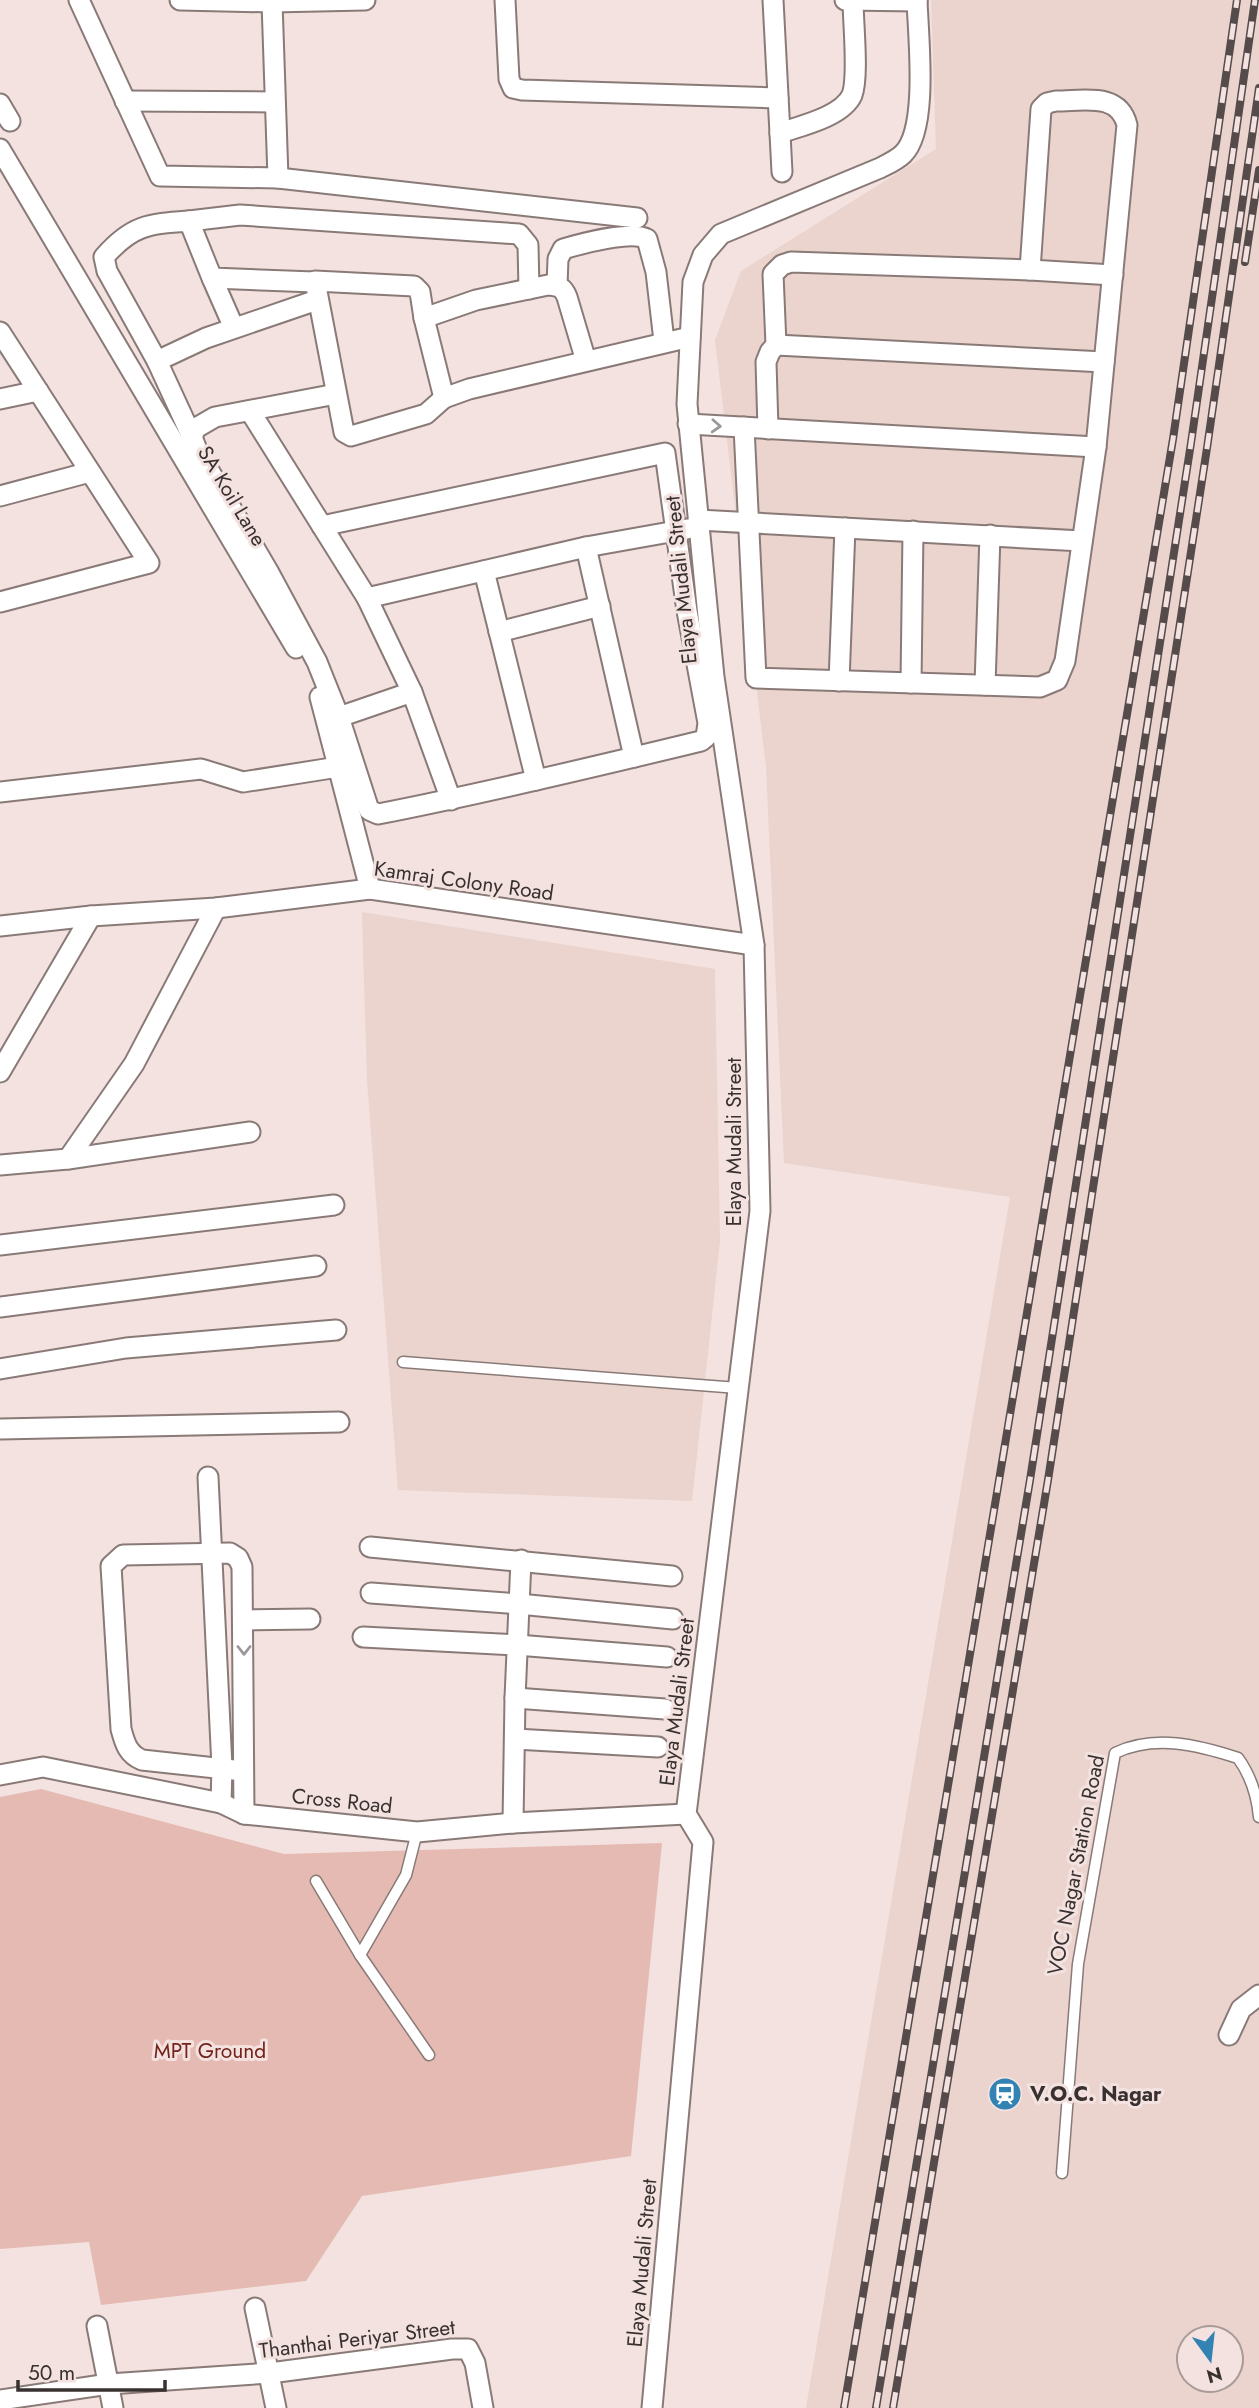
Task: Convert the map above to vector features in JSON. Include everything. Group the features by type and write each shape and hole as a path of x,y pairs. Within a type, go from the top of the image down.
{"street":[{"path":"79,0 160,176 278,178 637,218"},
{"path":"180,0 365,0"},
{"path":"505,0 509,79 513,88 778,98"},
{"path":"773,0 782,172"},
{"path":"845,0 917,1"},
{"path":"780,133 824,118 852,95 855,76 853,0"},
{"name":"Elaya Mudali Street","path":"652,2408 702,1842 686,1814 760,1210 754,945 714,677 688,424 693,282 703,255 721,234 880,169 904,153 912,140 920,109 917,1"},
{"path":"272,2 278,178"},
{"path":"125,101 275,102"},
{"path":"744,427 756,678 1040,687 1057,680 1065,661 1096,447 1127,125 1125,114 1119,107 1108,102 1056,101 1041,108 1030,270"},
{"name":"SA Koil Lane","path":"0,149 316,682 370,889"},
{"path":"322,526 665,453 696,664 708,723 708,732 701,741 451,800 378,814 369,810 339,717 317,662 268,571 197,450 157,361 107,271 104,257 119,239 147,224 240,215 519,234 528,245 529,289"},
{"path":"189,221 234,328"},
{"path":"558,285 558,259 563,249 642,236 647,239 656,272 664,341"},
{"path":"768,429 766,362 776,345 773,274 782,265 791,262 1113,275"},
{"path":"212,278 316,291 414,286 420,292 444,398"},
{"path":"424,318 476,300 558,285 564,289 567,297 586,362"},
{"path":"316,291 344,432 351,436 426,414 444,398 469,389 690,337"},
{"path":"157,361 316,291"},
{"path":"0,332 149,563 0,602"},
{"path":"776,345 1104,362"},
{"path":"0,399 38,391"},
{"path":"192,437 196,428 215,417 336,394"},
{"path":"250,411 367,598 412,692 451,800"},
{"path":"688,424 1096,447"},
{"path":"0,496 90,472"},
{"path":"367,598 586,547 676,531 698,523 749,522 1082,541"},
{"path":"839,681 845,528"},
{"path":"911,683 913,531"},
{"path":"985,685 990,535"},
{"path":"586,547 634,757"},
{"path":"484,570 536,780"},
{"path":"499,632 600,606"},
{"path":"339,717 412,692"},
{"path":"0,792 201,769 243,782 338,767"},
{"name":"Kamraj Colony Road","path":"0,926 91,916 216,908 370,889 754,945"},
{"path":"68,1159 134,1064 216,908"},
{"path":"0,1072 91,916"},
{"path":"0,1165 68,1159 250,1132"},
{"path":"0,1245 334,1205"},
{"path":"0,1307 316,1266"},
{"path":"0,1369 126,1348 337,1330"},
{"path":"0,1429 339,1422"},
{"path":"208,1477 222,1768 221,1803"},
{"path":"370,1547 672,1576"},
{"path":"243,1771 142,1760 133,1756 125,1745 121,1730 111,1566 123,1555 230,1553 238,1558 242,1567 244,1620 244,1814"},
{"path":"513,1823 514,1698 521,1560"},
{"path":"370,1593 673,1619"},
{"path":"244,1620 310,1619"},
{"path":"363,1637 517,1645 667,1657"},
{"path":"514,1698 665,1709"},
{"path":"515,1739 658,1747"},
{"name":"Cross Road","path":"0,1775 43,1767 221,1803 244,1814 417,1832 513,1823 686,1814"},
{"path":"1229,2035 1241,2009 1259,1995"},
{"path":"255,2308 276,2408"},
{"path":"97,2326 113,2408"},
{"name":"Thanthai Periyar Street","path":"0,2400 109,2384 270,2373 468,2349 475,2363 483,2408"}],"lane":[{"path":"403,1362 738,1388"},
{"name":"VOC Nagar Station Road","path":"1062,2173 1078,1964 1115,1753 1128,1746 1162,1742 1183,1744 1238,1758 1249,1774 1259,1817"},
{"path":"360,1955 406,1875 417,1832"},
{"path":"316,1881 360,1955 429,2055"}],"shaded area":[{"path":"931,0 1259,0 1259,2408 806,2408 1010,1197 784,1163 766,767 715,340 741,271 936,149"},
{"path":"362,912 715,969 720,1241 692,1501 398,1490 367,1080"}],"green space":[{"name":"MPT Ground","path":"41,1789 284,1854 662,1843 631,2156 362,2196 306,2281 101,2305 89,2242 0,2249 0,1797"}],"railway":[{"path":"844,2408 1173,439 1237,0"},
{"path":"876,2408 1030,1480 1191,443 1255,0"},
{"path":"893,2408 1048,1480 1207,448 1259,88"},
{"path":"1245,262 1259,170"}],"place":[{"name":"V.O.C. Nagar","path":"1005,2094"}]}
